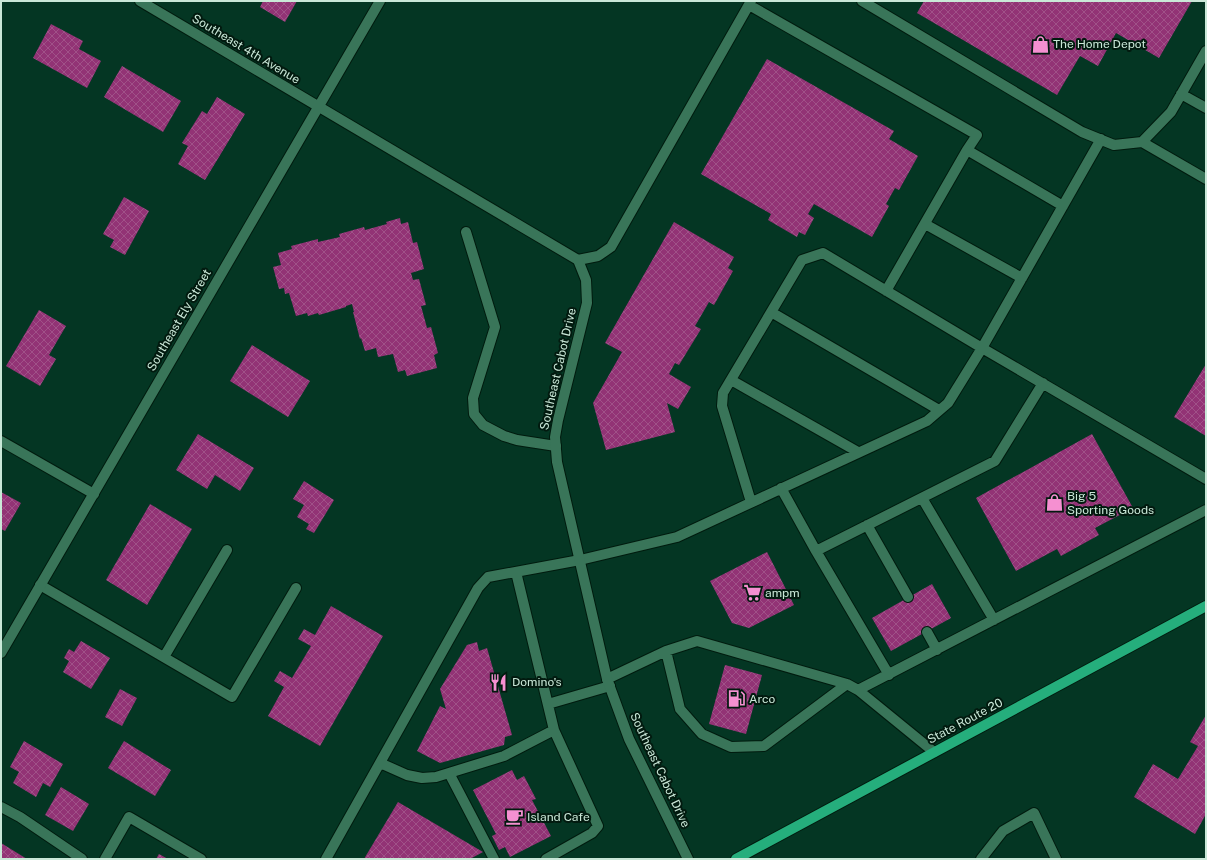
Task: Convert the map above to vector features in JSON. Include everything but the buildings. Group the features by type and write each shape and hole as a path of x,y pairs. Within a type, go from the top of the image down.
{"main road":[{"name":"State Route 20","path":"736,859 1206,606"}],"street":[{"name":"Southeast 4th Avenue","path":"140,1 318,107"},
{"name":"Southeast Ely Street","path":"1,653 380,1"},
{"path":"862,1 1082,132 1114,145 1142,142 1206,179"},
{"path":"318,107 578,260 598,256 611,248 750,3 977,135 886,291"},
{"path":"1142,142 1170,112 1206,51"},
{"path":"1181,94 1206,108"},
{"path":"326,859 478,588 488,577 580,560 677,537 927,421 948,403 982,348 1100,139"},
{"path":"967,150 1063,206"},
{"path":"924,224 1022,278"},
{"path":"466,232 495,327 473,398 474,414 483,425 504,436 517,440 556,446"},
{"path":"751,502 722,406 723,393 802,260 823,254 1206,479"},
{"name":"Southeast Cabot Drive","path":"578,260 586,280 587,303 558,420 555,437 557,462 608,683 629,739 688,859"},
{"path":"771,312 939,410"},
{"path":"731,380 858,452"},
{"path":"816,551 995,461 1043,383"},
{"path":"1,441 94,494"},
{"path":"781,488 889,675"},
{"path":"922,498 994,620"},
{"path":"858,690 1206,510"},
{"path":"867,525 908,597"},
{"path":"164,658 227,550"},
{"path":"516,572 554,730 598,826 592,833 546,859"},
{"path":"40,585 232,697 296,588"},
{"path":"928,632 937,650"},
{"path":"548,704 608,683 666,651 697,641 847,684 858,690 934,752"},
{"path":"666,651 680,709 702,734 731,746 764,746 847,684"},
{"path":"380,763 407,775 422,778 436,777 504,756 554,730"},
{"path":"449,773 494,859"},
{"path":"1,807 20,817 82,859"},
{"path":"981,859 1003,831 1034,813 1056,859"},
{"path":"105,859 129,817 201,859"}],"place":[{"name":"The Home Depot","path":"1040,44"},
{"name":"Big 5 Sporting Goods","path":"1054,503"},
{"name":"ampm","path":"752,593"},
{"name":"Domino's","path":"499,682"},
{"name":"Arco","path":"736,699"},
{"name":"Island Cafe","path":"514,817"}]}
